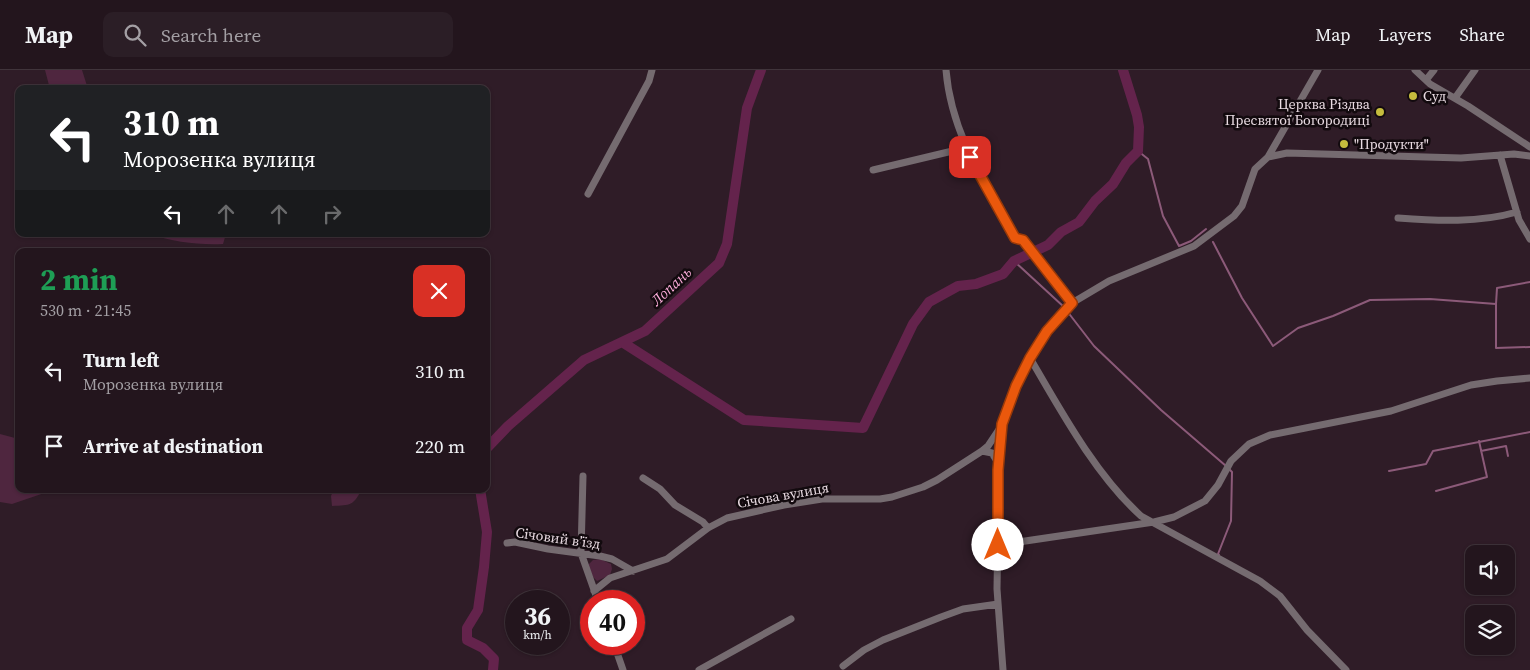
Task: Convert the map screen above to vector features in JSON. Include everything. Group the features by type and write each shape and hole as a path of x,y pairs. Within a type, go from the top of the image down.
{"street":[{"path":"588,194 649,80 652,70"},
{"path":"946,70 948,91 965,148 1015,238 1023,240 1072,303"},
{"path":"1003,670 998,604 998,465 1002,424 1016,386 1030,358 1047,331 1072,303 1110,281 1194,246 1234,216 1242,206 1255,169 1268,157 1317,70"},
{"path":"1414,70 1426,80 1530,147"},
{"path":"1426,80 1434,70"},
{"path":"1455,98 1475,70"},
{"path":"872,170 965,148"},
{"path":"1268,157 1287,154 1461,158 1514,154 1530,156"},
{"path":"1500,155 1516,212 1530,239"},
{"path":"1398,218 1481,219 1516,212"},
{"path":"1030,358 1061,411 1097,465 1129,505 1141,516 1260,581 1280,596 1307,630 1346,670"},
{"path":"998,545 1154,522 1174,516 1205,501 1218,485 1232,461 1249,444 1270,436 1391,411 1471,386 1530,378"},
{"name":"Січова вулиця","path":"595,590 610,578 667,559 708,528 727,518 784,505 831,498 880,499 900,494 937,480 988,446 1002,424"},
{"path":"982,451 992,453 998,465"},
{"path":"583,476 581,553 594,590"},
{"path":"643,478 660,489 675,505 703,522 708,528"},
{"name":"Січовий в’їзд","path":"507,543 514,542 612,559 633,570"},
{"path":"843,666 864,650 883,640 963,609 998,604"},
{"path":"699,670 792,619"},
{"path":"618,655 623,670"}],"shaded area":[{"path":"45,70 82,70 87,85 49,85"},
{"path":"160,237 225,237 223,244"},
{"path":"0,434 15,438 15,493 44,493 12,504 0,502"},
{"path":"332,493 360,493 354,502 343,505 332,506"},
{"path":"600,559 611,564 612,569 610,575 597,581 593,577 588,565 593,560"}],"waterway":[{"name":"Лопань","path":"490,445 508,426 584,360 645,331 719,263 727,244 747,108 761,70"},
{"path":"622,342 744,420 863,428 913,324 929,302 958,286 976,284 1003,274 1014,261 1048,245 1061,232 1079,222 1095,201 1113,184 1126,163 1138,151 1139,127 1137,115 1123,70"},
{"path":"1138,151 1148,159 1163,216 1179,246 1191,241 1206,229"},
{"path":"1213,242 1242,298 1273,346 1298,328 1333,316 1370,300 1430,299 1496,304 1497,288 1530,282"},
{"path":"1014,261 1064,307"},
{"path":"1496,304 1496,348 1530,347"},
{"path":"1067,311 1094,346 1161,410 1226,466"},
{"path":"1389,471 1426,464 1433,451 1530,432"},
{"path":"1436,491 1487,477 1479,441"},
{"path":"1481,451 1506,446 1508,456"},
{"path":"1219,555 1231,521 1232,472 1229,469"},
{"name":"Лопань","path":"481,493 487,532 484,567 478,610 467,628 467,640 483,648 494,659 493,670"}],"place":[{"name":"Суд","path":"1413,96"},
{"name":"Церква Різдва Пресвятої Богородиці","path":"1380,112"},
{"name":"\"Продукти\"","path":"1344,144"}],"route":[{"path":"970,157 1015,238 1023,240 1072,303 1047,331 1030,358 1016,386 1002,424 998,470 998,545"}]}
